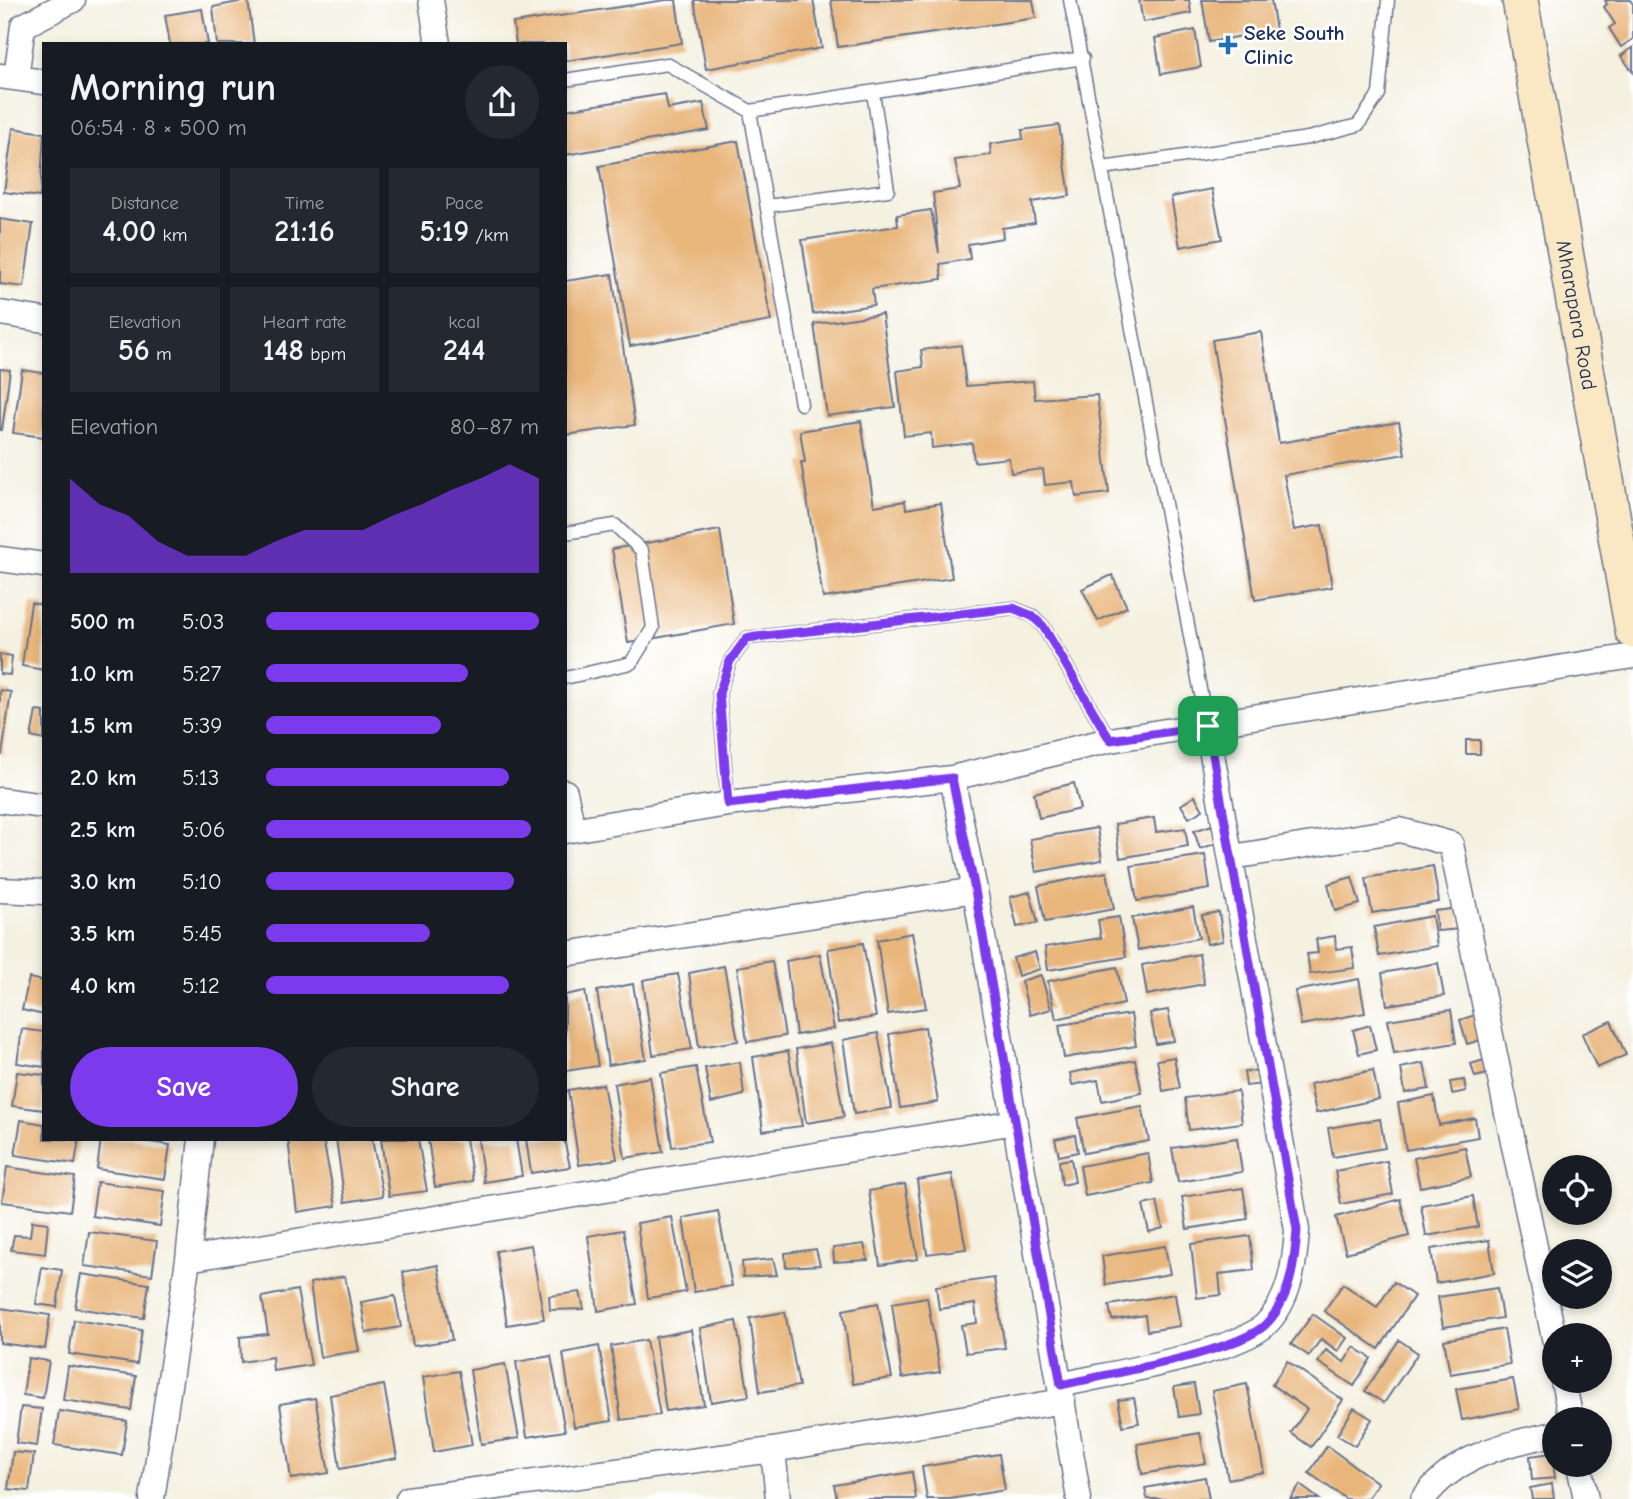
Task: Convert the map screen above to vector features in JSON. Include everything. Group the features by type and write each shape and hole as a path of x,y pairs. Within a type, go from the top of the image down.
{"main road":[{"name":"Mharapara Road","path":"1520,0 1633,631"}],"street":[{"path":"42,82 8,77 23,26 74,0"},
{"path":"431,0 438,42"},
{"path":"0,313 42,320"},
{"path":"0,559 42,565"},
{"path":"567,811 569,830 728,804 952,778 1110,740 1633,656"},
{"path":"408,1499 773,1450 1062,1393 1238,1343 1266,1324 1283,1298 1295,1263 1297,1230 1208,726"},
{"path":"952,778 975,890 1079,1499"},
{"path":"0,800 42,807"},
{"path":"1232,857 1400,830 1451,844 1551,1323"},
{"path":"0,890 42,892"},
{"path":"567,954 975,890"},
{"path":"188,1259 1015,1122"},
{"path":"152,1499 188,1259 201,1141"},
{"path":"1423,1499 1439,1479 1493,1447 1542,1437"},
{"path":"773,1450 778,1499"},
{"path":"1582,1477 1586,1499"}],"lane":[{"path":"1070,0 1208,726"},
{"path":"1103,168 1308,138 1358,125 1379,94 1388,0"},
{"path":"567,80 667,64 750,111 1083,58"},
{"path":"767,206 888,190 873,93"},
{"path":"750,111 801,404"},
{"path":"567,533 615,525 642,551 653,628 631,663 567,677"},
{"path":"728,804 719,693 730,661 747,638 1013,608 1032,616 1043,626 1110,740"}],"building":[{"path":"248,0 254,42 217,42 213,7"},
{"path":"676,0 682,43 567,61 567,42 516,42 513,23"},
{"path":"694,0 813,0 822,48 706,69"},
{"path":"831,0 1033,0 1036,18 838,47"},
{"path":"1139,0 1189,0 1191,13 1143,22"},
{"path":"1202,0 1271,0 1276,30 1209,42"},
{"path":"1605,0 1630,0 1633,4 1633,39 1621,47 1609,28 1615,24 1604,7 1607,4"},
{"path":"202,9 208,42 170,42 165,15"},
{"path":"1195,30 1201,67 1161,74 1155,38"},
{"path":"1633,47 1633,72 1621,56"},
{"path":"665,94 668,109 703,103 709,130 567,155 567,110"},
{"path":"1059,125 1070,196 1032,202 1035,223 1002,228 1003,238 968,244 970,259 940,264 942,279 872,289 874,305 813,314 802,240 898,226 897,215 931,210 939,253 933,193 960,189 955,160 991,155 990,144 1023,139 1022,130"},
{"path":"13,128 42,133 40,197 4,192"},
{"path":"738,141 771,321 630,346 599,166"},
{"path":"1212,189 1222,239 1180,247 1171,197"},
{"path":"0,219 33,224 24,287 0,284"},
{"path":"612,274 635,425 567,435 567,281"},
{"path":"882,314 895,407 827,416 814,324"},
{"path":"1261,332 1279,443 1399,422 1405,454 1284,475 1294,530 1322,525 1332,587 1255,600 1212,340"},
{"path":"961,345 966,386 1033,381 1035,399 1097,395 1109,493 1076,497 1074,482 1045,485 1043,469 1011,473 1009,458 974,462 972,443 932,448 931,433 904,436 897,371 923,367 921,350"},
{"path":"0,369 10,370 2,430 0,430"},
{"path":"22,370 42,373 42,437 13,433"},
{"path":"861,421 874,506 905,501 906,509 941,503 952,578 823,598 801,462 805,462 800,431"},
{"path":"720,530 734,624 628,643 612,549"},
{"path":"1112,575 1127,607 1098,621 1082,589"},
{"path":"31,603 42,605 42,670 22,666"},
{"path":"0,654 12,656 10,675 0,674"},
{"path":"0,690 11,692 2,755 0,755"},
{"path":"36,711 42,712 42,740 31,737"},
{"path":"1466,740 1480,740 1480,754 1466,754"},
{"path":"1074,783 1080,809 1039,818 1034,793"},
{"path":"1195,796 1203,810 1189,818 1181,805"},
{"path":"1154,818 1156,832 1185,828 1188,846 1120,858 1115,824"},
{"path":"1212,825 1217,843 1200,849 1194,831"},
{"path":"1097,828 1102,860 1036,872 1030,839"},
{"path":"1205,855 1210,889 1137,901 1131,866"},
{"path":"1433,866 1439,902 1372,913 1366,878"},
{"path":"1107,872 1114,909 1045,922 1038,886"},
{"path":"1352,877 1360,904 1335,911 1328,884"},
{"path":"1030,892 1038,923 1017,927 1010,897"},
{"path":"1193,907 1199,938 1138,950 1132,918"},
{"path":"1460,908 1461,929 1437,931 1435,911"},
{"path":"1219,912 1223,941 1207,944 1202,915"},
{"path":"1432,916 1437,946 1379,956 1374,927"},
{"path":"1119,917 1126,957 1048,970 1045,947 1101,938 1098,920"},
{"path":"912,933 926,1008 888,1014 877,940"},
{"path":"1335,936 1336,949 1352,947 1355,968 1310,974 1307,954 1318,953 1316,939"},
{"path":"863,943 876,1017 838,1023 828,949"},
{"path":"1035,952 1040,969 1018,976 1013,958"},
{"path":"820,954 834,1029 796,1035 786,961"},
{"path":"1199,954 1204,984 1147,995 1142,965"},
{"path":"772,961 785,1036 747,1042 737,967"},
{"path":"1438,963 1444,996 1387,1005 1382,973"},
{"path":"724,966 738,1041 699,1047 689,973"},
{"path":"1117,967 1124,1004 1056,1019 1048,981"},
{"path":"678,974 692,1049 653,1055 643,980"},
{"path":"1041,975 1051,1009 1030,1015 1021,981"},
{"path":"29,978 42,981 42,1015 22,1010"},
{"path":"1359,979 1365,1013 1301,1025 1295,991"},
{"path":"633,984 646,1059 608,1065 597,991"},
{"path":"585,991 598,1066 567,1071 567,995"},
{"path":"1168,1010 1174,1041 1156,1044 1150,1013"},
{"path":"1451,1010 1456,1043 1394,1053 1388,1020"},
{"path":"1481,1013 1488,1038 1467,1044 1460,1020"},
{"path":"1131,1014 1136,1046 1064,1058 1059,1025"},
{"path":"1611,1021 1626,1055 1597,1068 1582,1034"},
{"path":"1370,1025 1376,1050 1359,1054 1353,1030"},
{"path":"925,1027 938,1102 900,1108 889,1034"},
{"path":"22,1029 42,1032 42,1067 17,1063"},
{"path":"878,1033 892,1108 854,1114 843,1040"},
{"path":"831,1043 844,1117 806,1123 796,1049"},
{"path":"788,1051 802,1126 763,1131 753,1057"},
{"path":"1174,1057 1180,1088 1163,1091 1157,1060"},
{"path":"1487,1059 1491,1073 1475,1077 1471,1064"},
{"path":"1135,1060 1142,1093 1102,1101 1098,1080 1072,1085 1070,1073"},
{"path":"740,1062 744,1095 711,1103 705,1068"},
{"path":"1424,1063 1429,1089 1405,1093 1401,1068"},
{"path":"696,1067 710,1142 672,1147 661,1073"},
{"path":"1260,1070 1263,1084 1246,1086 1244,1072"},
{"path":"1373,1070 1379,1099 1316,1113 1310,1084"},
{"path":"17,1072 42,1075 42,1110 12,1106"},
{"path":"650,1077 663,1152 625,1158 614,1084"},
{"path":"1464,1080 1466,1091 1452,1094 1450,1082"},
{"path":"603,1084 617,1159 579,1165 568,1090"},
{"path":"1238,1091 1242,1123 1189,1130 1185,1098"},
{"path":"1434,1096 1439,1125 1475,1118 1478,1137 1406,1150 1398,1103"},
{"path":"1142,1106 1149,1141 1084,1153 1077,1118"},
{"path":"1380,1119 1385,1148 1333,1157 1328,1128"},
{"path":"21,1120 42,1124 42,1141 79,1141 75,1164 15,1155"},
{"path":"1075,1135 1078,1152 1059,1156 1055,1139"},
{"path":"1237,1138 1242,1172 1178,1182 1172,1148"},
{"path":"101,1141 144,1141 170,1145 165,1179 97,1169"},
{"path":"288,1141 323,1141 336,1206 297,1212"},
{"path":"336,1141 372,1141 383,1196 345,1202"},
{"path":"381,1141 418,1141 427,1191 389,1196"},
{"path":"428,1141 466,1141 473,1181 435,1187"},
{"path":"478,1141 516,1141 522,1176 484,1182"},
{"path":"526,1141 564,1141 570,1167 531,1173"},
{"path":"1465,1147 1471,1177 1420,1187 1414,1158"},
{"path":"1148,1153 1153,1183 1085,1196 1080,1166"},
{"path":"1071,1159 1075,1182 1062,1185 1059,1161"},
{"path":"1387,1161 1393,1194 1341,1204 1335,1171"},
{"path":"7,1167 75,1177 70,1211 2,1202"},
{"path":"952,1174 966,1249 927,1254 917,1180"},
{"path":"97,1182 165,1191 160,1226 92,1216"},
{"path":"905,1184 918,1259 880,1265 869,1191"},
{"path":"1243,1188 1248,1219 1187,1229 1182,1197"},
{"path":"1473,1196 1478,1227 1426,1236 1421,1205"},
{"path":"1400,1199 1409,1236 1346,1253 1336,1217"},
{"path":"1157,1202 1163,1228 1149,1232 1143,1205"},
{"path":"718,1211 732,1286 694,1292 683,1218"},
{"path":"672,1217 686,1292 648,1298 637,1223"},
{"path":"32,1221 48,1223 45,1254 11,1250 14,1235 30,1236"},
{"path":"623,1230 637,1304 598,1311 588,1236"},
{"path":"89,1232 157,1241 152,1275 84,1266"},
{"path":"1250,1236 1254,1270 1219,1274 1221,1295 1197,1298 1191,1244"},
{"path":"1489,1240 1494,1273 1436,1283 1431,1249"},
{"path":"864,1244 868,1260 834,1262 833,1248"},
{"path":"531,1245 544,1319 507,1325 496,1251"},
{"path":"1165,1246 1170,1274 1106,1285 1102,1256"},
{"path":"816,1249 820,1265 786,1267 785,1253"},
{"path":"773,1259 777,1275 743,1277 742,1262"},
{"path":"438,1265 452,1340 413,1346 403,1272"},
{"path":"42,1267 62,1270 57,1307 36,1304"},
{"path":"81,1274 149,1284 144,1318 75,1308"},
{"path":"345,1276 359,1351 320,1357 310,1283"},
{"path":"994,1278 1005,1348 966,1353 961,1325 977,1323 975,1304 939,1309 936,1286"},
{"path":"1394,1282 1414,1296 1379,1349 1324,1311 1343,1284 1377,1307"},
{"path":"1497,1288 1502,1318 1443,1327 1438,1297"},
{"path":"297,1290 311,1365 273,1371 272,1357 241,1362 240,1337 268,1334 262,1297"},
{"path":"580,1292 584,1309 550,1310 549,1296"},
{"path":"1175,1294 1180,1326 1147,1331 1145,1315 1112,1320 1109,1305"},
{"path":"395,1296 401,1327 366,1333 361,1302"},
{"path":"927,1297 940,1372 902,1378 892,1303"},
{"path":"878,1303 892,1378 853,1384 843,1310"},
{"path":"0,1308 50,1315 45,1349 0,1343"},
{"path":"785,1312 799,1386 760,1392 750,1318"},
{"path":"1313,1314 1347,1338 1338,1351 1321,1339 1309,1356 1291,1344"},
{"path":"74,1320 142,1330 137,1364 69,1354"},
{"path":"736,1321 749,1396 711,1402 700,1328"},
{"path":"1504,1329 1510,1364 1450,1374 1444,1340"},
{"path":"691,1330 704,1405 666,1411 655,1337"},
{"path":"646,1340 660,1415 621,1420 611,1346"},
{"path":"1399,1340 1418,1353 1384,1403 1365,1391"},
{"path":"599,1346 612,1421 574,1427 563,1353"},
{"path":"1354,1347 1371,1358 1354,1386 1318,1362 1326,1350 1344,1362"},
{"path":"551,1356 565,1431 527,1437 516,1362"},
{"path":"28,1358 49,1361 43,1398 23,1395"},
{"path":"1287,1361 1343,1400 1311,1447 1291,1433 1307,1409 1272,1385"},
{"path":"505,1364 519,1438 481,1444 470,1370"},
{"path":"68,1366 136,1376 131,1410 63,1400"},
{"path":"459,1371 472,1445 434,1452 423,1377"},
{"path":"1513,1379 1519,1409 1462,1420 1456,1389"},
{"path":"1194,1384 1199,1414 1179,1417 1174,1387"},
{"path":"1247,1384 1264,1472 1228,1479 1212,1391"},
{"path":"384,1385 397,1458 340,1469 330,1395"},
{"path":"315,1398 329,1473 291,1479 280,1404"},
{"path":"1134,1398 1139,1423 1123,1426 1118,1400"},
{"path":"21,1407 42,1409 37,1446 16,1443"},
{"path":"1354,1408 1372,1419 1355,1446 1337,1435"},
{"path":"59,1411 127,1421 122,1455 54,1445"},
{"path":"1200,1433 1206,1463 1142,1474 1137,1444"},
{"path":"1327,1446 1378,1483 1367,1499 1346,1499 1309,1473"},
{"path":"13,1452 34,1454 29,1491 8,1489"},
{"path":"999,1454 1005,1490 950,1499 927,1499 922,1467"},
{"path":"1542,1454 1542,1477 1555,1478 1532,1480 1530,1456"},
{"path":"912,1472 916,1499 837,1499 834,1485"},
{"path":"1205,1477 1209,1499 1147,1499 1145,1488"},
{"path":"1552,1484 1554,1499 1532,1499 1530,1488"},
{"path":"1300,1485 1319,1499 1290,1499"}],"place":[{"name":"Seke South Clinic","path":"1228,45"}],"route":[{"path":"1013,608 1032,616 1043,626 1110,740 1208,726 1297,1230 1295,1263 1283,1298 1266,1324 1238,1343 1061,1385 975,890 952,778 728,804 719,693 730,661 747,638 1013,608"}]}
